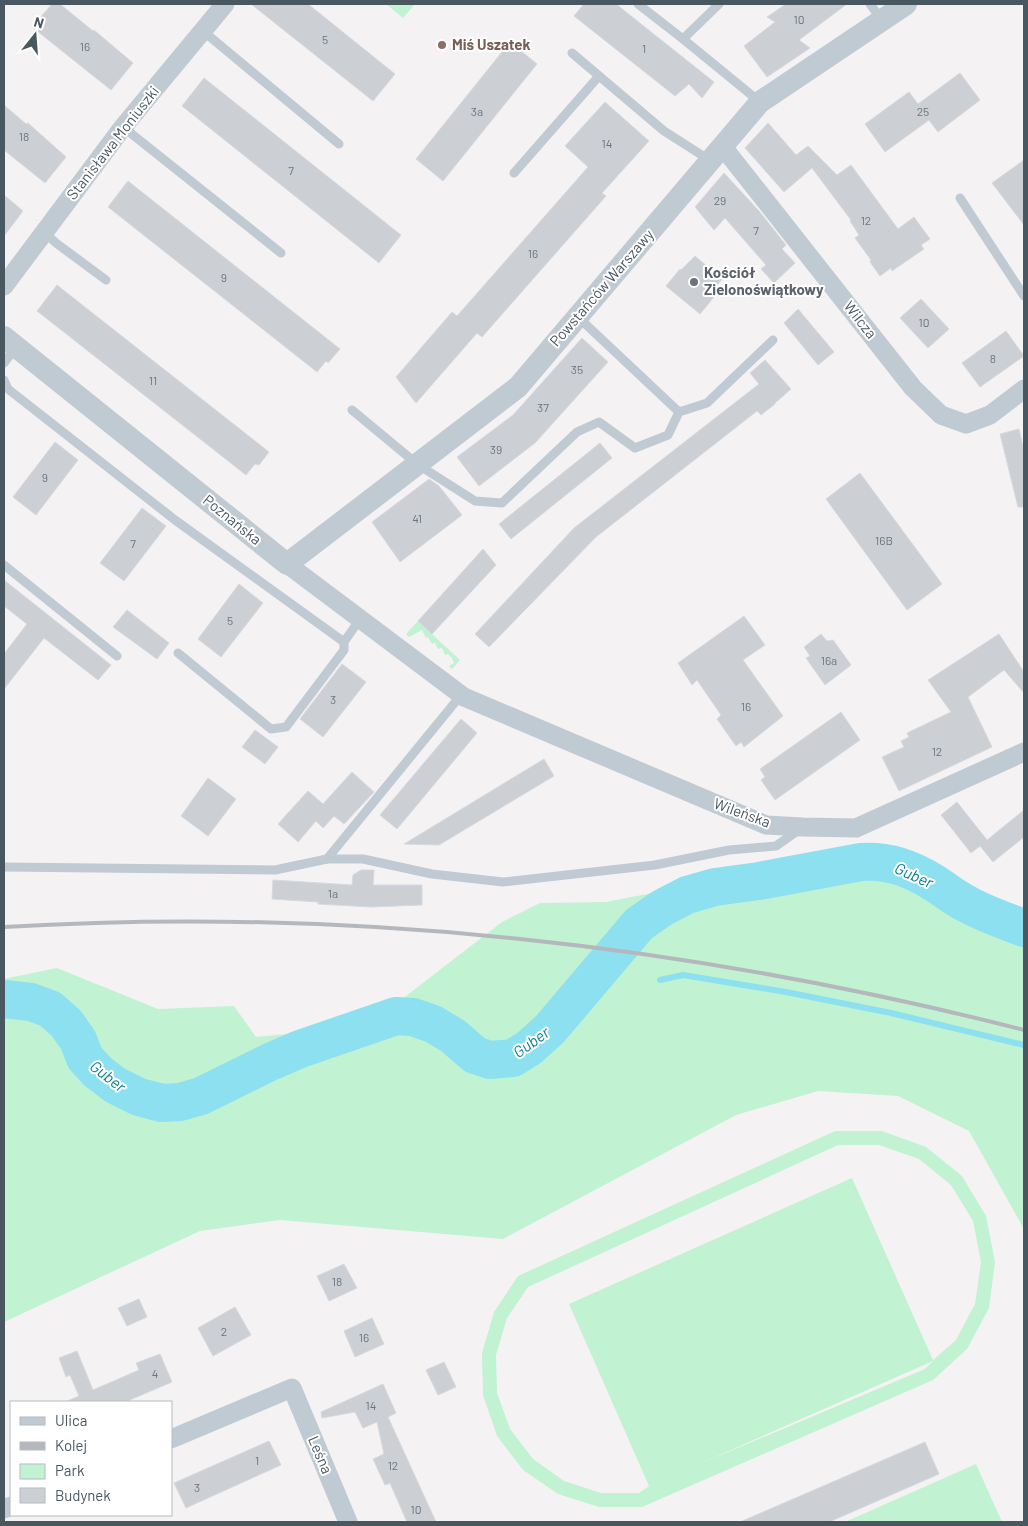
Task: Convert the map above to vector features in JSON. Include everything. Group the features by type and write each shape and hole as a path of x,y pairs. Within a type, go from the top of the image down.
{"street":[{"name":"Stanisława Moniuszki","path":"4,286 123,127 226,4"},
{"name":"Powstańców Warszawy","path":"287,564 518,386 760,102 876,12 906,4"},
{"name":"Wilcza","path":"717,154 913,388 941,415 966,424 990,414 1024,389"},
{"name":"Poznańska","path":"8,349 287,564 463,696"},
{"name":"Wileńska","path":"463,696 766,825 803,828 856,828 1024,752"},
{"name":"Leśna","path":"172,1438 292,1388 348,1522"}],"lane":[{"path":"638,4 760,102"},
{"path":"682,39 719,4"},
{"path":"203,31 339,144"},
{"path":"572,53 664,131 717,154"},
{"path":"514,174 600,76"},
{"path":"123,127 281,253"},
{"path":"960,198 1024,296"},
{"path":"45,233 106,280"},
{"path":"578,317 680,412"},
{"path":"352,410 417,464 475,501 502,503 577,432 599,422 635,448 668,435 680,412 707,403 773,340"},
{"path":"4,380 8,389 175,520 344,642"},
{"path":"4,565 117,656"},
{"path":"178,653 271,729 286,727 344,650 344,642 361,618"},
{"path":"327,859 463,696"},
{"path":"4,867 275,870 327,859 363,859 432,874 503,882 655,865 729,850 776,846 803,828"}],"green space":[{"path":"386,4 415,4 403,18"},
{"path":"418,621 460,660 452,669 449,666 454,663 452,658 448,654 445,655 442,648 438,649 435,643 432,644 422,630 409,637 406,634"},
{"path":"871,862 915,867 957,884 1024,920 1024,1229 969,1131 898,1096 818,1091 736,1115 503,1239 280,1220 200,1231 4,1322 4,979 57,968 158,1009 234,1006 256,1037 367,1026 502,922 540,903 606,902 807,863"},
{"path":"835,1131 882,1131 926,1147 962,1176 986,1216 995,1262 989,1308 967,1349 933,1380 642,1507 599,1507 558,1494 523,1470 497,1436 483,1395 482,1353 494,1312 518,1276","holes":["838,1145 879,1145 919,1159 951,1185 973,1221 981,1262 975,1304 956,1340 933,1360 852,1178 569,1304 649,1486 639,1493 601,1493 564,1481 533,1459 510,1429 497,1393 496,1355 507,1318 528,1287","933,1361 925,1369 697,1465"]},
{"path":"976,1464 1002,1522 845,1522"}],"building":[{"path":"52,4 60,4 133,63 111,90 32,27"},
{"path":"251,4 308,4 395,74 373,101"},
{"path":"584,4 616,4 714,82 702,98 689,84 675,96 574,16"},
{"path":"786,4 847,4 799,40 810,48 767,77 744,46 775,22 767,17"},
{"path":"510,42 537,64 443,181 416,159"},
{"path":"960,73 980,100 938,132 929,120 885,152 865,124 909,92 918,104"},
{"path":"204,78 401,235 379,263 182,106"},
{"path":"605,102 649,141 602,193 606,196 482,337 477,333 416,403 396,377 452,312 457,316 588,167 565,146"},
{"path":"4,105 26,124 28,123 66,157 45,183 4,150"},
{"path":"768,123 796,155 808,146 837,175 851,165 898,229 914,217 930,239 921,245 924,249 892,271 891,268 880,276 855,238 859,235 851,220 812,168 784,192 745,148"},
{"path":"1024,160 1024,225 992,183"},
{"path":"724,173 759,211 786,245 782,249 795,263 774,283 761,269 766,265 725,218 714,230 695,207"},
{"path":"128,181 340,349 317,372 108,207"},
{"path":"4,195 23,211 4,236"},
{"name":"Kościół Zielonoświątkowy","path":"695,256 722,279 711,293 714,297 700,314 666,286 680,269"},
{"path":"57,285 269,452 259,465 255,464 246,475 37,311"},
{"path":"921,299 949,329 928,348 900,318"},
{"path":"798,309 834,352 818,365 784,323"},
{"path":"1006,331 1024,356 980,387 962,363"},
{"path":"582,338 608,362 535,443 479,486 457,457 513,415"},
{"path":"765,360 791,389 761,415 757,411 596,537 489,647 475,634 574,528 759,384 750,373"},
{"path":"1019,429 1024,451 1024,507 1018,507 1000,434"},
{"path":"55,442 78,460 36,515 13,497"},
{"path":"600,443 612,458 511,539 499,524"},
{"path":"860,473 942,584 907,610 826,499"},
{"path":"429,479 439,486 462,515 400,562 372,522"},
{"path":"142,508 166,526 124,581 100,563"},
{"path":"483,549 496,565 432,634 418,621"},
{"path":"4,580 111,665 98,680 44,638 4,689 4,654 27,624 4,606"},
{"path":"239,584 263,603 221,657 198,639"},
{"path":"127,610 169,643 157,659 113,627"},
{"path":"744,616 765,645 743,660 783,716 744,747 741,742 736,746 717,719 721,715 697,680 692,685 678,663"},
{"path":"821,634 827,641 833,640 851,665 825,685 806,658 810,656 804,647"},
{"path":"999,634 1024,672 1024,693 1004,670 968,697 992,747 899,791 882,757 904,747 901,741 909,737 907,733 951,712 928,680"},
{"path":"342,664 366,682 323,737 300,719"},
{"path":"841,712 860,740 775,800 761,780 765,777 760,769"},
{"path":"461,719 477,733 397,829 380,815"},
{"path":"255,730 278,747 265,764 242,747"},
{"path":"544,759 554,776 439,845 404,844"},
{"path":"352,772 374,792 344,824 334,816 323,828 316,821 298,842 278,824 308,791 323,804"},
{"path":"208,778 236,799 208,836 181,816"},
{"path":"957,802 987,840 1024,810 1024,837 993,862 980,846 971,853 941,815"},
{"path":"361,870 374,870 373,885 422,885 422,905 371,907 272,899 273,880 352,885 353,875"},
{"path":"344,1264 357,1288 329,1301 317,1276"},
{"path":"139,1299 147,1317 127,1326 118,1308"},
{"path":"235,1307 251,1335 213,1356 198,1328"},
{"path":"372,1318 384,1344 355,1357 344,1331"},
{"path":"77,1351 93,1390 139,1370 136,1363 160,1354 172,1382 127,1401 67,1401 79,1396 70,1375 66,1377 59,1358"},
{"path":"444,1362 456,1387 438,1395 426,1370"},
{"path":"383,1384 396,1413 388,1417 436,1522 407,1522 390,1483 385,1485 373,1459 384,1454 377,1422 363,1428 355,1412 322,1418 321,1412"},
{"path":"269,1441 281,1465 186,1508 174,1483"},
{"path":"925,1442 939,1474 829,1522 740,1522"}],"waterway":[{"name":"Guber","path":"4,999 31,1002 50,1009 66,1023 78,1040 85,1058 98,1072 115,1085 139,1097 162,1103 180,1102 201,1096 300,1049 396,1016 413,1017 433,1024 453,1036 475,1055 490,1060 513,1058 529,1048 550,1029 639,924 662,908 687,895 715,887 759,881 861,862 880,862 915,872 974,908 1024,928"},
{"path":"660,980 683,975 786,992 891,1013 1024,1045"},
{"path":"577,997 589,1001"}],"railway":[{"path":"4,927 133,922 261,922 390,928 518,939 646,955 773,975 899,1000 1024,1030"}],"place":[{"name":"Miś Uszatek","path":"442,45"},
{"name":"Kościół Zielonoświątkowy","path":"694,282"}]}
